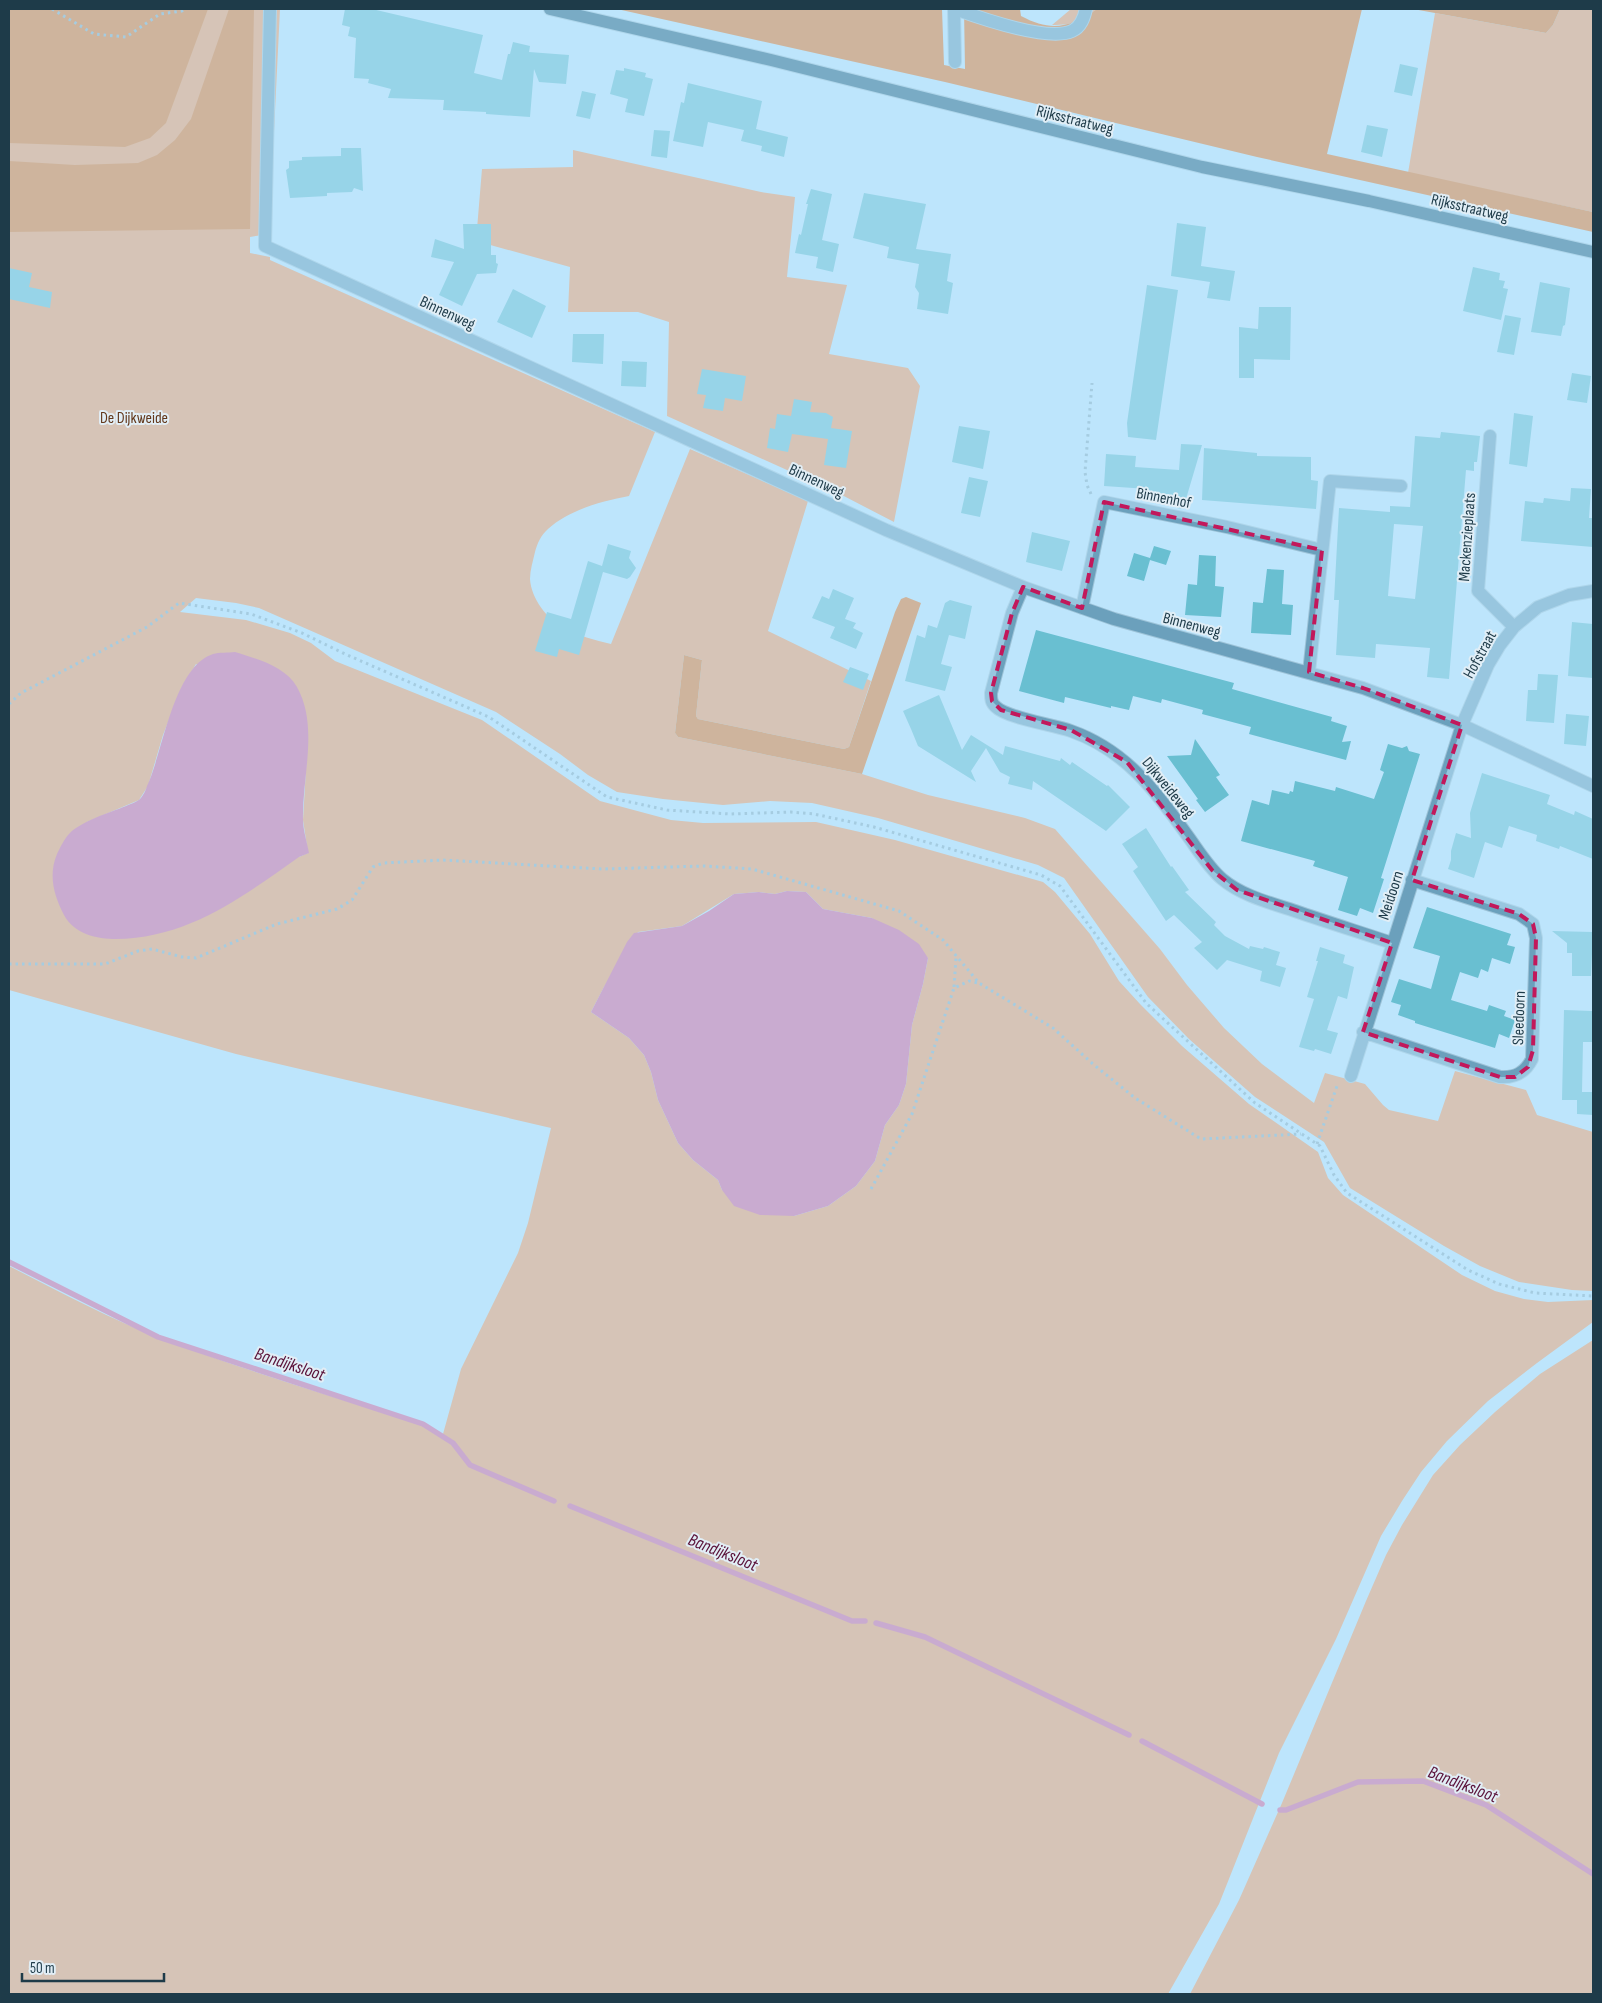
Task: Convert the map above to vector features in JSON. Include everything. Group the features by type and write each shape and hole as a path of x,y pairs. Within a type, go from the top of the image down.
{"main road":[{"name":"Rijksstraatweg","path":"550,9 771,60 1202,167 1369,201 1593,252"}],"street":[{"name":"Binnenweg","path":"270,9 265,246 886,530 1023,587 1114,619 1363,688 1462,725 1593,786"},
{"path":"954,62 954,9 984,19 1051,34 1073,30 1082,22 1086,9"},
{"name":"Mackenzieplaats","path":"1490,436 1478,591 1514,626"},
{"path":"1309,672 1330,481 1401,486"},
{"path":"1082,608 1104,502"},
{"name":"Binnenhof","path":"1104,502 1218,525 1322,550"},
{"name":"Dijkweideweg","path":"1023,587 1012,613 991,693 992,701 996,707 1016,716 1071,730 1110,749 1127,762 1147,783 1212,870 1237,890 1264,901 1392,943"},
{"name":"Hofstraat","path":"1462,725 1488,665 1514,626 1538,607 1556,599 1593,591"},
{"name":"Meidoorn","path":"1351,1076 1363,1032 1462,725"},
{"name":"Sleedoorn","path":"1363,1032 1500,1077 1514,1077 1522,1073 1532,1059 1536,938 1533,924 1519,914 1412,880"}],"path":[{"path":"52,9 94,34 126,37 160,14 182,12 186,9"},
{"path":"1092,383 1085,472 1087,486 1091,495 1104,502"},
{"path":"9,704 21,693 147,627 179,603 251,614 302,633 345,654 489,717 607,797 667,810 730,814 791,812 814,814 874,827 1041,875 1060,886 1146,1004 1255,1103 1320,1146 1334,1175 1347,1193 1468,1270 1499,1284 1535,1293 1593,1296"},
{"path":"9,964 105,964 138,951 152,950 182,957 196,958 277,924 337,909 352,900 373,867 382,863 444,860 602,869 704,866 752,869 899,911 943,940 956,958 979,983 1054,1028 1093,1064 1135,1098 1202,1139 1302,1134"},
{"path":"871,1188 912,1114 954,988 956,958"},
{"path":"954,988 969,981 979,983"},
{"path":"1317,1144 1341,1073 1351,1076"}],"highlighted area":[{"path":"1104,502 1322,550 1309,672 1363,688 1462,725 1412,880 1519,914 1533,924 1536,938 1533,1050 1528,1067 1515,1077 1500,1077 1363,1032 1392,943 1237,890 1212,870 1127,762 1071,730 1001,710 992,701 991,693 1012,613 1023,587 1082,608"}],"green space":[{"name":"De Dijkweide","path":"9,9 280,9 269,234 250,237 250,253 270,257 270,260 655,432 629,496 597,504 576,512 556,522 540,540 536,549 530,579 533,593 551,619 563,628 587,638 611,644 690,449 808,501 768,631 871,681 849,747 844,749 698,719 696,716 702,660 684,655 675,733 678,737 862,774 928,795 1025,818 1055,829 1160,949 1187,985 1224,1028 1262,1064 1314,1103 1325,1073 1365,1084 1389,1110 1438,1121 1455,1071 1526,1090 1537,1115 1593,1132 1593,1291 1572,1290 1519,1282 1480,1266 1350,1188 1324,1142 1255,1097 1189,1039 1148,997 1064,878 1038,865 878,818 812,803 770,801 723,805 617,792 588,775 560,754 496,712 259,608 196,598 180,612 246,620 290,633 311,643 335,661 482,720 600,801 671,820 703,823 816,822 895,840 1043,882 1055,892 1090,934 1119,981 1140,1004 1182,1046 1249,1104 1318,1152 1328,1178 1343,1195 1462,1275 1495,1291 1524,1299 1548,1302 1593,1300 1593,1322 1488,1401 1447,1441 1421,1472 1402,1501 1381,1536 1336,1639 1279,1753 1219,1904 1168,1994 9,1994 9,1266 102,1313 160,1338 258,1373 423,1425 443,1434 461,1369 518,1253 528,1223 551,1128 236,1054 9,990","holes":["196,664 308,734 303,820 308,853 299,857 87,822 139,800 148,786 163,735 181,689","787,891 806,892 823,909 872,918 928,958 912,1025 906,1084 899,1105 885,1125 875,1161 856,1186 828,1206 794,1216 722,1190 718,1180 693,1160 678,1143 658,1100 651,1072 644,1055 629,1038 591,1012 638,932 682,926 734,894 759,892 775,894"]},
{"path":"1071,9 1097,9 1076,22 1052,25"},
{"path":"1560,9 1593,9 1593,212 1408,173 1435,13 1546,33 1553,25"},
{"path":"573,150 761,192 795,197 787,277 847,285 829,354 908,368 920,386 894,522 838,493 667,416 669,322 638,312 568,312 570,267 476,241 482,169 573,167"},
{"path":"1593,1340 1593,1994 1190,1994 1239,1900 1282,1803 1366,1601 1386,1555 1402,1525 1433,1475 1460,1445 1540,1374"}],"shaded area":[{"path":"9,9 208,9 166,123 150,138 125,147 9,143"},
{"path":"229,9 254,9 250,229 9,232 9,161 75,165 138,163 157,155 175,140 191,119"},
{"path":"617,9 942,9 944,65 965,69 964,9 1020,9 1021,16 1032,21 1051,26 1060,26 1078,20 1097,9 1362,9 1327,154 1593,212 1593,232 1257,157 945,82"},
{"path":"1413,9 1560,9 1553,25 1546,33"},
{"path":"906,597 921,603 862,774 678,737 675,733 684,655 702,660 696,716 698,719 844,749 849,747 895,612 901,599"},
{"path":"235,652 270,664 285,674 297,687 304,702 307,718 308,752 303,819 309,853 299,857 257,887 213,913 191,923 142,937 116,939 101,938 80,931 64,915 53,885 54,862 65,838 81,825 140,799 153,771 171,712 188,675 199,662 213,654"},
{"path":"787,891 806,892 823,909 872,918 899,930 919,944 928,958 912,1025 906,1084 899,1105 885,1125 875,1161 856,1186 828,1206 794,1216 760,1215 734,1206 722,1190 718,1180 693,1160 678,1143 658,1100 651,1072 644,1055 629,1038 591,1012 627,942 634,933 682,926 734,894 759,892 775,894"}],"building":[{"path":"345,9 372,9 483,35 474,73 502,80 513,42 530,46 529,52 569,55 566,84 539,82 534,69 530,117 443,110 444,100 388,98 391,89 368,83 369,79 354,78 356,38 348,36 350,27 342,25"},
{"path":"1400,64 1418,68 1412,96 1394,92"},
{"path":"624,68 646,73 645,77 653,79 644,116 625,112 628,99 610,94 616,70 624,71"},
{"path":"688,83 762,101 756,129 788,137 784,157 761,151 762,146 741,141 744,130 708,122 703,147 673,141 681,102 684,103"},
{"path":"582,91 596,94 590,119 576,116"},
{"path":"1367,125 1388,129 1382,157 1361,152"},
{"path":"654,130 670,131 667,158 651,156"},
{"path":"341,148 361,148 363,191 354,188 352,192 327,193 327,196 290,198 286,170 289,168 289,161 302,160 302,157 341,156"},
{"path":"811,189 832,194 822,240 839,244 833,272 816,268 818,257 795,253"},
{"path":"864,193 926,204 916,249 951,254 947,281 953,283 948,314 917,309 919,293 915,287 919,264 887,258 889,247 853,238"},
{"path":"1177,223 1206,227 1201,266 1235,271 1230,301 1207,298 1210,282 1171,276"},
{"path":"463,224 491,224 491,255 496,255 496,263 498,264 496,273 477,274 462,306 439,295 454,262 431,257 435,239 464,249"},
{"path":"1473,267 1500,273 1499,280 1505,281 1503,288 1508,289 1501,320 1463,311"},
{"path":"9,268 32,273 29,287 52,292 50,308 9,299"},
{"path":"1540,282 1570,288 1565,325 1563,326 1561,336 1531,332"},
{"path":"1147,285 1178,290 1156,440 1128,437 1127,423"},
{"path":"513,289 546,306 532,338 497,322"},
{"path":"1259,307 1291,307 1290,360 1254,359 1254,378 1239,378 1239,327 1258,329"},
{"path":"1505,315 1521,318 1514,355 1497,352"},
{"path":"573,334 604,334 603,364 572,362"},
{"path":"622,361 647,362 646,387 621,386"},
{"path":"702,369 746,376 742,401 725,398 723,411 703,408 706,395 697,394"},
{"path":"1572,373 1591,376 1587,403 1567,400"},
{"path":"794,399 812,402 810,412 826,413 833,417 831,428 852,431 846,468 824,465 828,439 792,434 788,452 767,448 770,428 775,429 777,414 791,416"},
{"path":"1514,413 1533,416 1527,467 1509,464"},
{"path":"959,426 990,431 983,469 952,462"},
{"path":"1441,432 1480,436 1477,462 1474,462 1474,471 1466,470 1449,679 1427,677 1430,648 1376,644 1375,658 1336,655 1339,600 1334,600 1339,508 1390,512 1390,506 1410,507 1415,436 1440,438","holes":["1394,524 1423,526 1415,599 1388,596"]},
{"path":"1181,444 1202,445 1183,509 1177,508 1178,499 1147,497 1148,489 1104,486 1106,454 1136,456 1135,467 1179,470"},
{"path":"1204,448 1257,453 1257,456 1311,457 1311,480 1318,481 1316,509 1202,500"},
{"path":"969,477 988,481 980,517 961,513"},
{"path":"1571,488 1591,489 1589,518 1593,518 1593,547 1521,541 1525,501 1543,503 1544,498 1570,501"},
{"path":"1032,532 1070,541 1062,571 1026,562"},
{"path":"608,544 631,551 629,558 636,568 627,579 603,572 579,655 559,649 557,657 535,651 547,612 571,619 588,561 602,566"},
{"path":"1154,546 1171,551 1166,565 1150,560 1144,581 1127,576 1134,553 1150,558"},
{"path":"1199,555 1216,556 1215,586 1224,587 1221,617 1185,615 1188,584 1197,585"},
{"path":"1267,569 1284,570 1282,604 1293,605 1291,635 1251,633 1253,602 1263,603"},
{"path":"833,589 854,598 845,619 856,623 853,628 863,633 856,649 830,638 835,627 812,618 822,596 829,599"},
{"path":"950,600 972,606 965,639 949,635 941,664 952,667 945,691 905,681 917,635 925,638 928,625 937,628 945,603"},
{"path":"1572,622 1593,624 1593,678 1568,676"},
{"path":"1036,630 1234,683 1232,689 1332,717 1331,721 1347,726 1342,742 1351,741 1346,760 1249,734 1251,727 1202,714 1203,710 1162,699 1161,703 1133,696 1129,710 1111,706 1111,708 1065,697 1064,703 1019,691"},
{"path":"850,667 869,674 863,690 843,682"},
{"path":"1538,674 1558,675 1554,723 1526,721 1528,690 1537,690"},
{"path":"939,695 962,750 971,735 1003,755 1005,746 1060,761 1061,758 1070,765 1072,762 1108,785 1130,807 1106,831 1033,781 1032,790 1008,784 1010,777 1000,772 986,748 971,771 976,782 918,746 903,711"},
{"path":"1566,714 1589,716 1586,746 1564,744"},
{"path":"1195,739 1220,775 1216,777 1229,795 1205,812 1196,800 1198,799 1167,756 1191,755"},
{"path":"1388,744 1402,748 1407,746 1409,751 1420,754 1381,878 1384,879 1373,913 1360,908 1357,916 1338,910 1348,877 1313,866 1315,861 1241,841 1252,800 1269,805 1272,790 1289,794 1290,791 1293,792 1295,781 1335,791 1336,787 1374,799 1384,772 1380,770"},
{"path":"1482,773 1550,795 1547,804 1574,815 1575,811 1593,819 1593,859 1560,846 1559,849 1536,841 1537,835 1509,826 1502,848 1485,842 1474,878 1448,869 1456,833 1471,838 1470,813"},
{"path":"1146,828 1171,867 1189,890 1185,892 1216,922 1214,925 1225,936 1249,949 1250,946 1263,949 1264,947 1280,952 1276,965 1286,968 1280,987 1260,981 1262,971 1227,960 1217,970 1194,948 1202,942 1174,915 1166,921 1133,871 1138,867 1122,844"},
{"path":"1427,907 1511,934 1507,945 1515,947 1510,964 1492,958 1488,972 1481,969 1478,978 1460,972 1451,1000 1487,1011 1489,1005 1506,1011 1504,1016 1515,1020 1509,1038 1499,1034 1495,1048 1415,1023 1415,1021 1398,1015 1401,1005 1391,1002 1399,979 1431,989 1440,956 1413,948"},
{"path":"1552,931 1593,932 1591,976 1572,976 1572,953 1567,953 1567,943"},
{"path":"1320,947 1345,955 1343,963 1354,967 1347,999 1338,996 1327,1030 1338,1033 1331,1054 1299,1047 1314,999 1307,997 1318,961 1316,961"},
{"path":"1564,1010 1592,1011 1592,1042 1583,1042 1582,1092 1593,1092 1593,1115 1577,1114 1577,1100 1562,1100"}],"waterway":[{"name":"Bandijksloot","path":"9,1262 158,1337 423,1424 453,1443 470,1465 554,1501"},
{"name":"Bandijksloot","path":"570,1506 852,1621 865,1621"},
{"name":"Bandijksloot","path":"876,1623 925,1637 1129,1735"},
{"name":"Bandijksloot","path":"1142,1741 1262,1804"},
{"name":"Bandijksloot","path":"1280,1810 1286,1810 1358,1782 1423,1781 1486,1805 1593,1874"}]}
